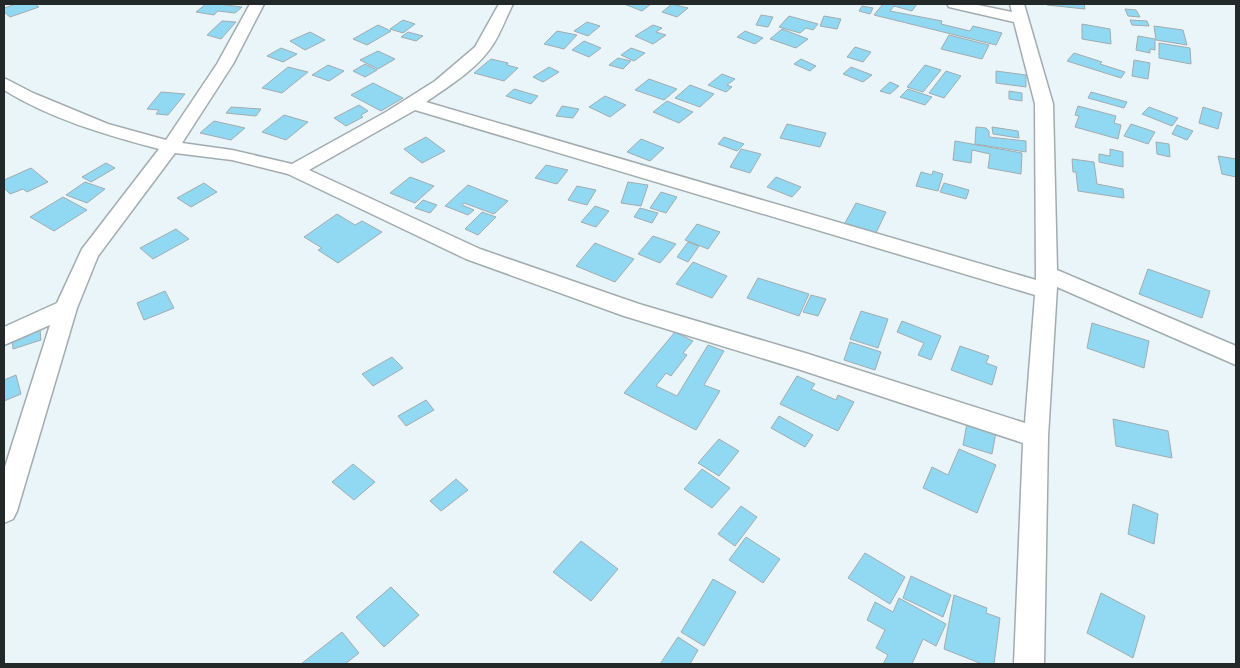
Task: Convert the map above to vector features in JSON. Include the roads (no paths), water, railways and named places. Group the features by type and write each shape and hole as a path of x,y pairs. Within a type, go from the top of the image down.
{"street":[{"path":"4,511 66,308 89,254 170,147 225,64 257,4"},
{"path":"294,170 449,79 482,49 493,32 498,13 506,4"},
{"path":"954,4 1019,11 1044,104 1046,283 1036,437 1029,664"},
{"path":"4,84 28,97 102,128 170,147 232,155 294,170 356,201 491,260 632,310 814,365 1036,437"},
{"path":"411,102 1046,283 1236,356"},
{"path":"4,337 66,308"}]}
